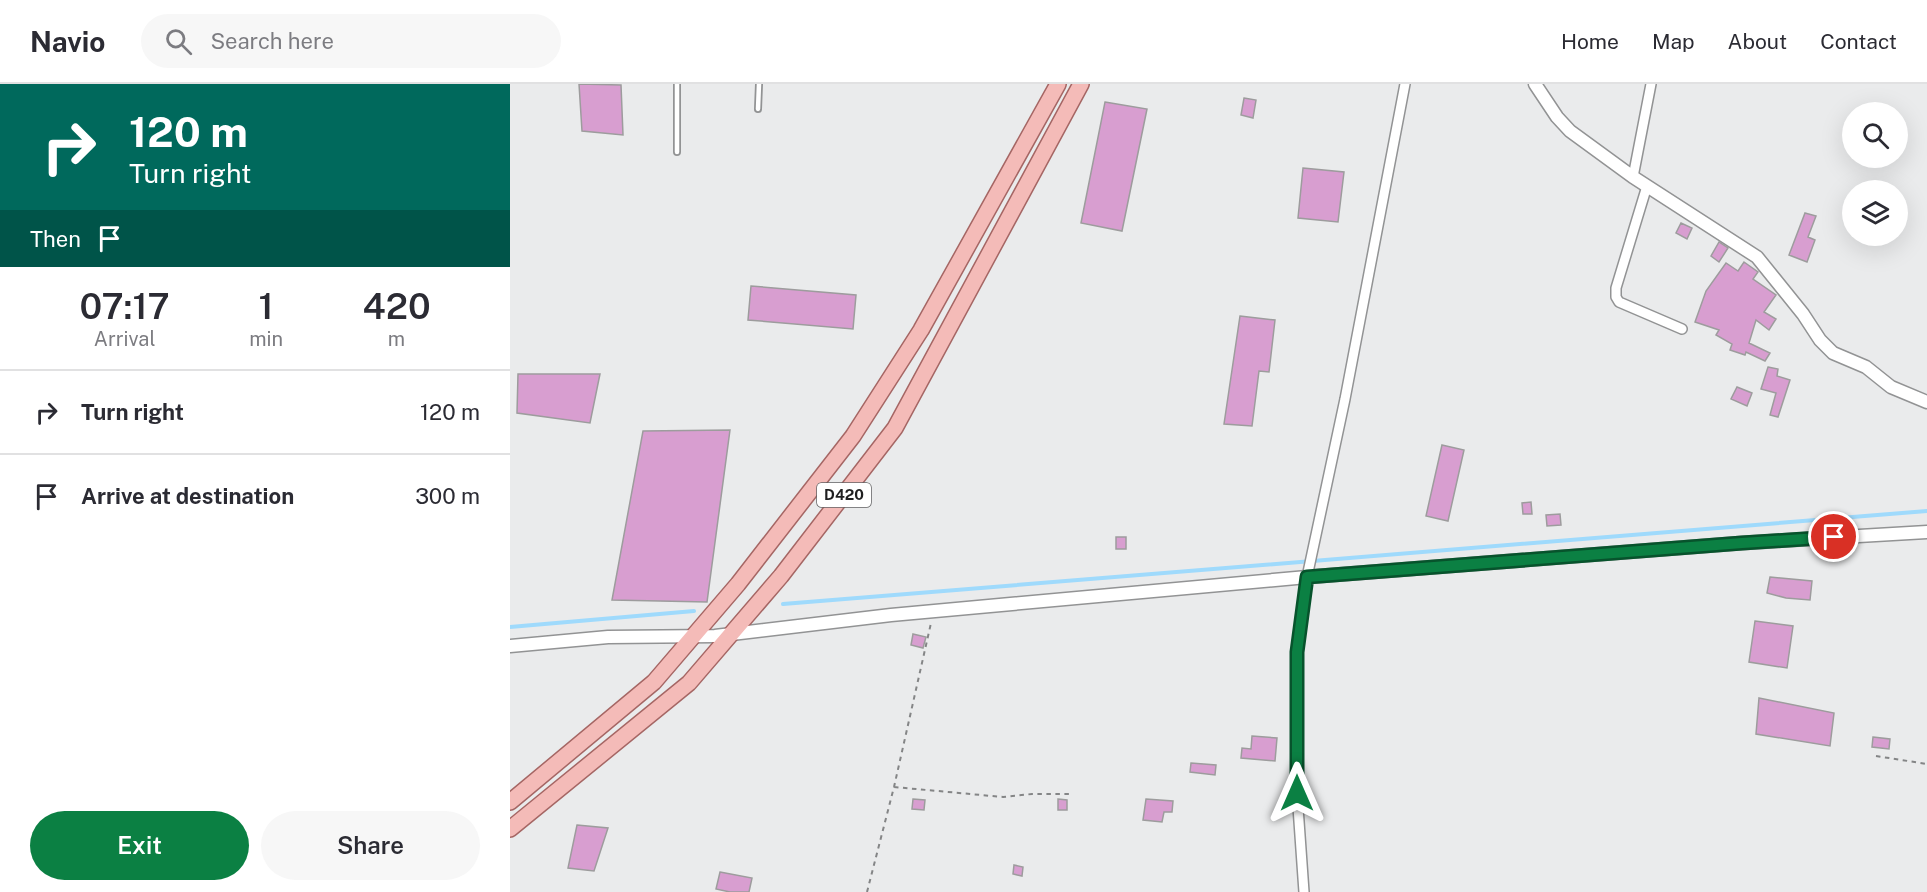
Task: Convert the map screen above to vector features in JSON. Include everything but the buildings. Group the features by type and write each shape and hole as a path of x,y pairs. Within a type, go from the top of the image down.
{"main road":[{"name":"D420","path":"510,802 654,682 738,584 854,436 921,330 1058,84"},
{"name":"D420","path":"510,829 689,683 781,576 894,428 1081,84"}],"street":[{"path":"1304,892 1297,793 1297,652 1307,577 1345,399 1405,84"},
{"path":"1535,84 1557,117 1570,131 1633,177 1756,257 1803,314 1820,340 1833,353 1866,367 1892,387 1927,402"},
{"path":"1633,177 1651,84"},
{"path":"1647,186 1616,288 1616,297 1619,302 1682,329"},
{"path":"510,646 608,637 731,634 934,611 1307,577 1742,543 1927,532"}],"lane":[{"path":"677,84 677,152"},
{"path":"758,109 759,84"}],"path":[{"path":"867,892 894,787 934,611"},
{"path":"1876,756 1927,764"},
{"path":"894,787 1003,797 1069,794"}],"waterway":[{"path":"783,604 1927,511"},
{"path":"510,627 694,611"}],"route":[{"path":"1297,793 1297,652 1307,577 1834,537"}]}
